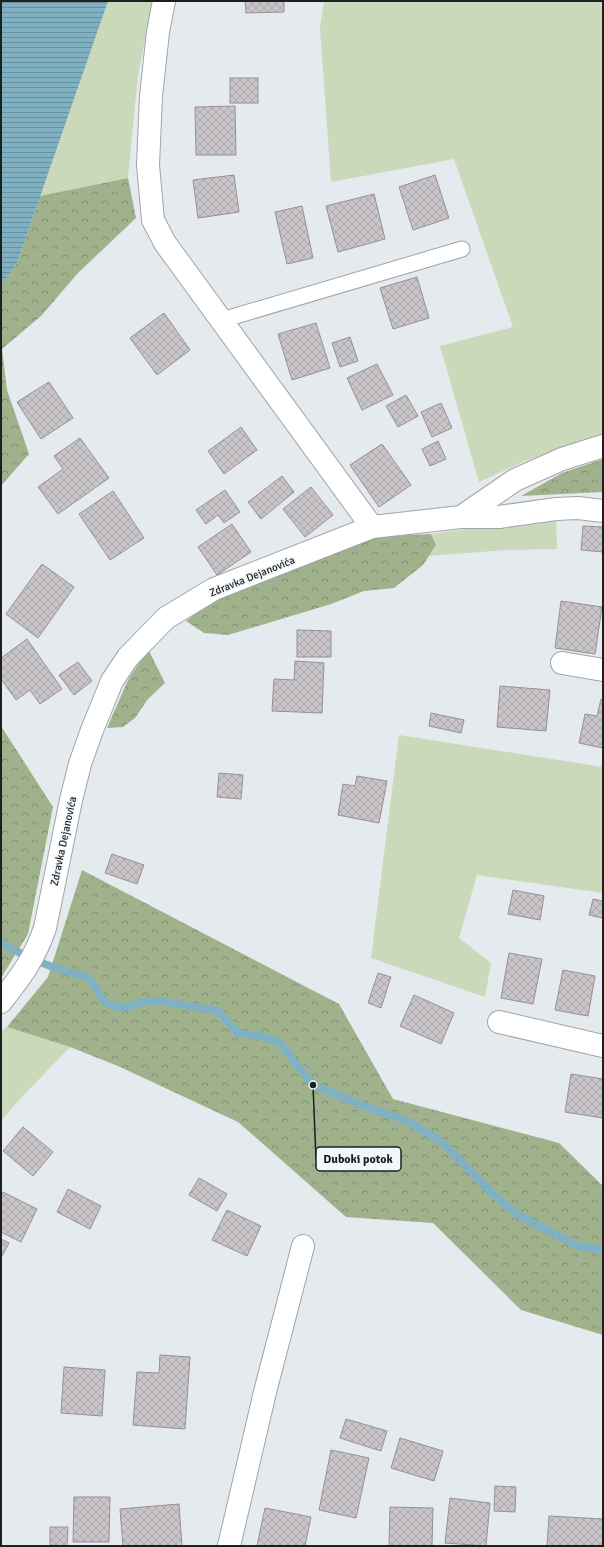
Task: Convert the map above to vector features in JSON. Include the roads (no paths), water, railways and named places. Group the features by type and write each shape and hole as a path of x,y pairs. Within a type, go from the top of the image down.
{"street":[{"path":"164,1 158,32 151,96 148,165 153,220 165,243 372,527"},
{"name":"Zdravka Dejanovića","path":"1,1002 26,970 38,948 45,928 80,764 112,681 128,657 166,618 214,589 372,527 460,517 516,480 562,460 603,446"},
{"path":"460,517 499,517 556,509 578,508 603,511"},
{"path":"562,663 603,670"},
{"path":"499,1022 603,1046"},
{"path":"229,1546 265,1392 303,1246"}],"lane":[{"path":"222,320 462,249"}],"water":[{"path":"1,1 108,1 17,263 1,285"}],"waterway":[{"path":"1,942 21,954 43,963 88,977 106,1003 122,1008 148,1001 161,1001 218,1011 238,1033 262,1036 280,1043 313,1085 377,1111 408,1121 441,1141 491,1192 518,1215 578,1246 603,1250"}],"place":[{"name":"Duboki potok","path":"313,1085"}]}
